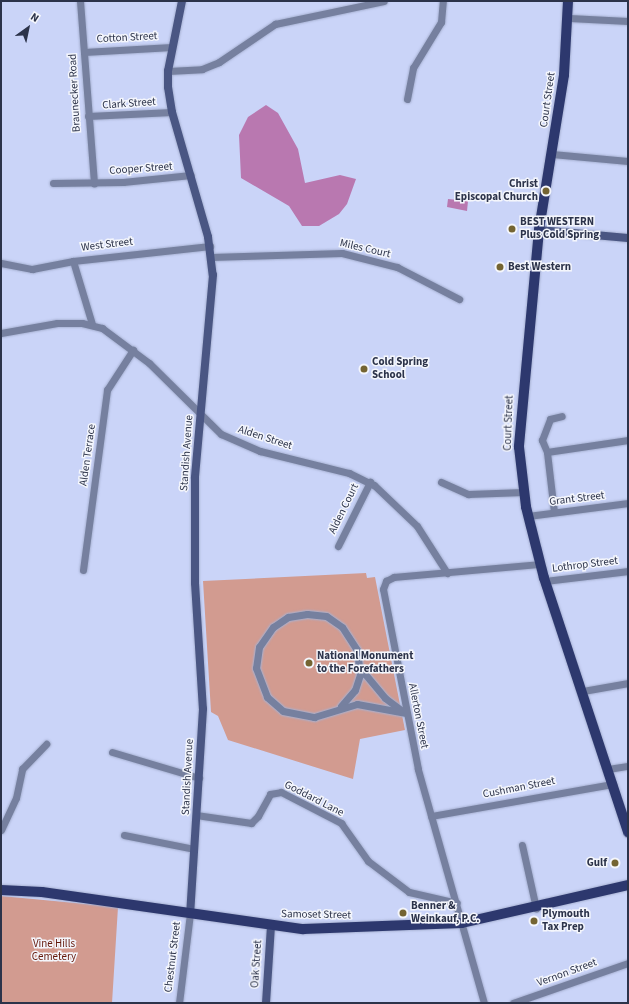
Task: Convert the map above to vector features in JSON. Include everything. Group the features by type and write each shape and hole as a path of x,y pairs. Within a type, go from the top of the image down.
{"main road":[{"name":"Court Street","path":"568,1 569,18 552,154 539,230 520,416 524,492 528,516 545,581 583,691 628,832"},
{"name":"Samoset Street","path":"1,890 271,926 324,929 462,923 536,908 628,885"}],"street":[{"name":"Braunecker Road","path":"80,1 94,183"},
{"name":"Standish Avenue","path":"182,1 168,71 172,112 210,246 212,288 201,416 194,526 203,708 190,914"},
{"path":"168,71 202,69 219,62 275,24 344,4 384,1"},
{"path":"407,99 413,68 441,22 443,1"},
{"path":"569,18 628,21"},
{"name":"Cotton Street","path":"84,52 172,47"},
{"name":"Clark Street","path":"88,116 172,112"},
{"path":"552,154 628,161"},
{"name":"Cooper Street","path":"53,183 94,183 191,176"},
{"path":"539,230 628,238"},
{"name":"West Street","path":"92,324 73,261 210,246"},
{"name":"Miles Court","path":"211,257 342,253 397,267 459,299"},
{"path":"1,263 32,269 73,261"},
{"path":"1,333 58,323 92,324"},
{"name":"Alden Street","path":"92,324 133,350 221,434 239,443 343,470 370,482 417,526 447,573"},
{"name":"Alden Terrace","path":"83,570 107,390 133,350"},
{"path":"554,512 547,452 542,440 546,425 555,416 562,416"},
{"path":"547,452 628,440"},
{"name":"Alden Court","path":"338,546 370,482"},
{"path":"441,482 468,494 524,492"},
{"name":"Grant Street","path":"528,516 628,504"},
{"name":"Allerton Street","path":"484,1003 457,903 431,816 406,713 384,598 385,584 394,577 540,564"},
{"name":"Lothrop Street","path":"545,581 628,571"},
{"path":"297,614 317,614 336,622 348,634 357,650 360,668 355,690 341,706 325,715 303,718 274,705 258,678 259,647 280,621 297,614"},
{"path":"360,668 385,698 406,713"},
{"path":"583,691 628,683"},
{"path":"341,706 370,705 406,713"},
{"path":"1,830 16,798 22,769 46,744"},
{"path":"112,752 199,778"},
{"path":"608,769 628,766"},
{"name":"Cushman Street","path":"431,816 612,784"},
{"name":"Goddard Lane","path":"196,815 250,823 258,816 270,794 281,792 340,823 368,861 409,892 457,903"},
{"path":"124,835 194,849"},
{"path":"522,845 536,908"},
{"name":"Chestnut Street","path":"179,1003 190,914"},
{"name":"Oak Street","path":"266,1003 271,926"},
{"name":"Vernon Street","path":"513,1003 628,963"}],"green space":[{"path":"366,573 367,578 375,577 405,730 360,739 353,779 228,740 218,716 211,712 203,581"},
{"name":"Vine Hills Cemetery","path":"1,896 118,907 112,1003 1,1003"}],"shaded area":[{"path":"266,105 278,113 298,149 305,183 340,175 356,179 347,204 339,214 319,226 302,226 289,206 241,178 239,135 248,117"},
{"path":"448,199 468,201 467,211 447,207"}],"place":[{"name":"Christ Episcopal Church","path":"546,191"},
{"name":"BEST WESTERN Plus Cold Spring","path":"512,229"},
{"name":"Best Western","path":"500,267"},
{"name":"Cold Spring School","path":"364,369"},
{"name":"National Monument to the Forefathers","path":"309,663"},
{"name":"Gulf","path":"615,863"},
{"name":"Benner & Weinkauf, P.C.","path":"403,913"},
{"name":"Plymouth Tax Prep","path":"534,921"}]}
